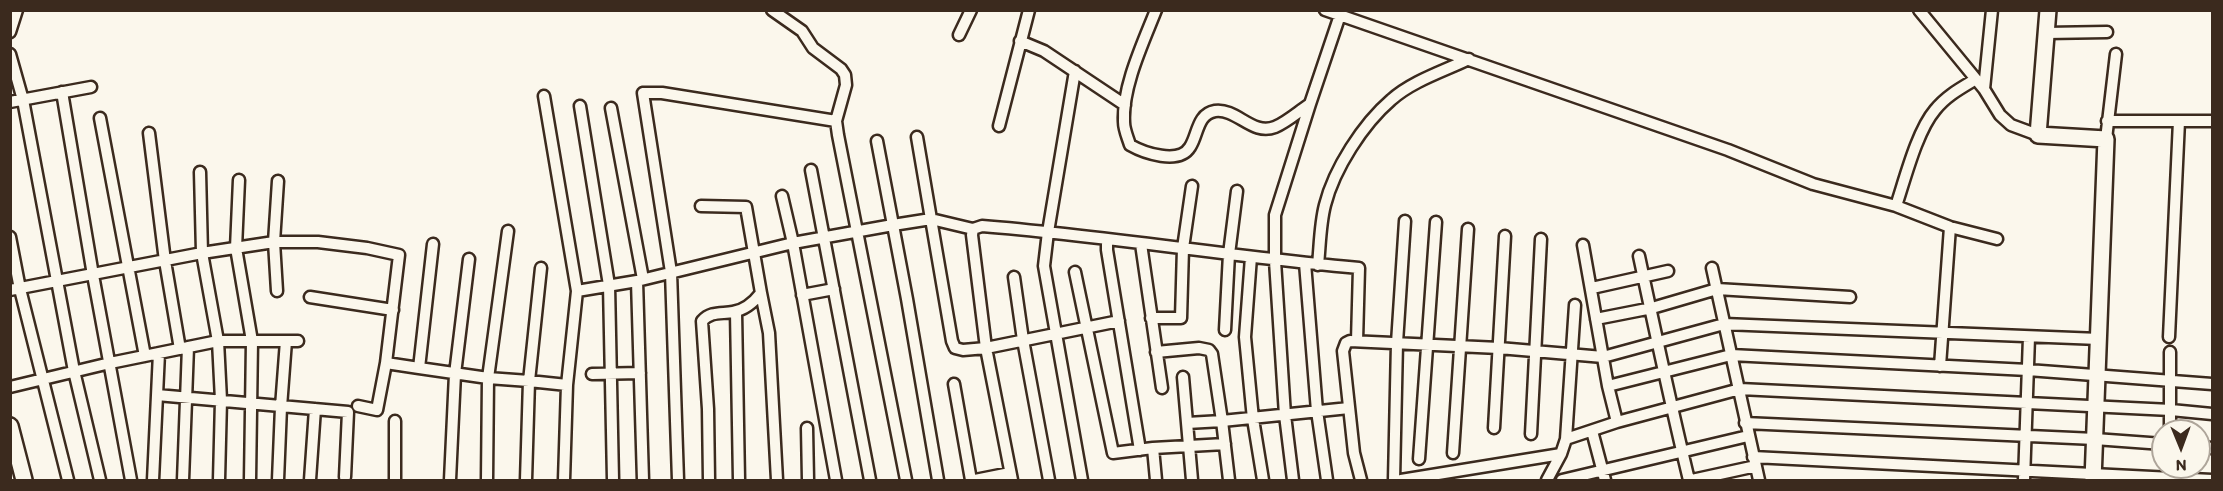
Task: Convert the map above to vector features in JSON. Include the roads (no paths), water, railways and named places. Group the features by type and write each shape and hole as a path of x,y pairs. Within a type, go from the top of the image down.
{"street":[{"path":"10,32 17,10"},
{"path":"772,10 802,31 813,48 841,69 845,75 846,85 836,121 906,480"},
{"path":"959,35 971,10"},
{"path":"999,126 1029,10"},
{"path":"1156,10 1131,77 1125,105 1124,122 1130,145 1158,156 1178,155 1186,152 1190,147 1203,117 1213,111 1223,111 1253,127 1263,129 1275,127 1310,104"},
{"path":"1325,10 1728,150 1813,184 1896,206 1950,227 1997,239"},
{"path":"1919,10 1984,89 2000,115 2011,125 2038,135 2106,139"},
{"path":"2038,135 2048,10"},
{"path":"1984,89 1990,13"},
{"path":"1293,480 1285,415 1275,261 1275,215 1340,15"},
{"path":"2046,33 2107,32"},
{"path":"1020,41 1044,51 1125,105"},
{"path":"10,54 23,100 74,371 100,480"},
{"path":"2093,478 2106,139 2116,54"},
{"path":"1318,265 1325,205 1339,169 1355,144 1391,99 1416,84 1469,59"},
{"path":"1075,71 1044,266 1058,334 1082,480"},
{"path":"1896,206 1915,148 1934,111 1950,95 1976,79"},
{"path":"10,102 91,87"},
{"path":"62,92 131,480"},
{"path":"678,480 671,272 643,93 662,93 836,121"},
{"path":"544,96 577,291 567,385 564,480"},
{"path":"580,106 609,285 613,480"},
{"path":"611,108 640,280 643,480"},
{"path":"100,118 145,356"},
{"path":"2107,121 2212,121"},
{"path":"2169,337 2179,121"},
{"path":"149,133 165,261 184,348 186,397 183,480"},
{"path":"917,137 955,348 963,350 986,348 1119,321"},
{"path":"877,141 938,480"},
{"path":"811,170 870,480"},
{"path":"200,172 202,253 218,341 221,400 219,480"},
{"path":"239,180 236,248 252,341 250,480"},
{"path":"277,291 274,242 278,181"},
{"path":"1151,318 1181,318 1183,248 1192,186"},
{"path":"1225,330 1229,254 1237,191"},
{"path":"782,196 793,243 836,480"},
{"path":"701,206 746,207 769,333 777,480"},
{"path":"577,291 640,280 793,243 931,219 973,229 977,226 1048,232 1275,261 1359,268 1357,341"},
{"path":"1394,480 1396,343 1405,220"},
{"path":"1419,459 1436,222"},
{"path":"1940,366 1950,227"},
{"path":"954,384 973,480 1011,477 986,348 973,229"},
{"path":"1453,453 1468,230"},
{"path":"487,480 488,378 508,231"},
{"path":"1494,428 1505,236"},
{"path":"10,237 15,289 68,480"},
{"path":"1107,239 1140,450"},
{"path":"1531,434 1541,239"},
{"path":"15,289 202,253 274,242 318,242 367,248 399,255 386,363 377,410 358,406"},
{"path":"419,368 434,244"},
{"path":"1141,244 1162,388"},
{"path":"1583,245 1608,386 1617,422"},
{"path":"1639,256 1652,308 1671,407 1690,480 1754,461 2093,478 2151,476"},
{"path":"1251,257 1245,337 1253,419 1263,480"},
{"path":"450,480 455,374 469,259"},
{"path":"1305,263 1317,411 1327,480"},
{"path":"526,480 529,381 541,268"},
{"path":"1712,268 1759,480"},
{"path":"1592,288 1668,271"},
{"path":"1075,272 1113,453 1225,444"},
{"path":"1014,277 1023,340 1050,480"},
{"path":"802,294 834,289"},
{"path":"1596,319 1652,308 1717,289 1850,297"},
{"path":"709,480 708,409 702,321 713,313 736,312 751,304 760,293"},
{"path":"310,297 393,310"},
{"path":"1546,480 1561,454 1566,439 1575,304"},
{"path":"736,312 739,480"},
{"path":"1360,480 1354,453 1343,351 1346,343 1357,341 1427,343 1603,357 1724,324 2099,339"},
{"path":"2024,475 2029,337"},
{"path":"10,387 110,363 218,341 292,341 281,407 278,480"},
{"path":"1156,352 1199,348 1209,350 1212,354 1229,480"},
{"path":"2170,352 2171,419"},
{"path":"153,480 159,353"},
{"path":"1608,386 1731,355 2028,370 2212,384"},
{"path":"386,363 455,374 567,385"},
{"path":"592,374 640,373"},
{"path":"1183,376 1192,480"},
{"path":"1566,439 1617,422 1740,389 2096,406 2212,414"},
{"path":"157,395 348,412 345,477"},
{"path":"1186,423 1253,419 1349,408"},
{"path":"310,480 315,409"},
{"path":"395,421 395,480"},
{"path":"1745,423 2025,435 2151,443"},
{"path":"10,426 24,480"},
{"path":"807,428 808,480"},
{"path":"1592,431 1604,475"},
{"path":"1562,480 1604,475 1748,436"},
{"path":"1153,448 1156,480"},
{"path":"1401,480 1561,454"}]}
